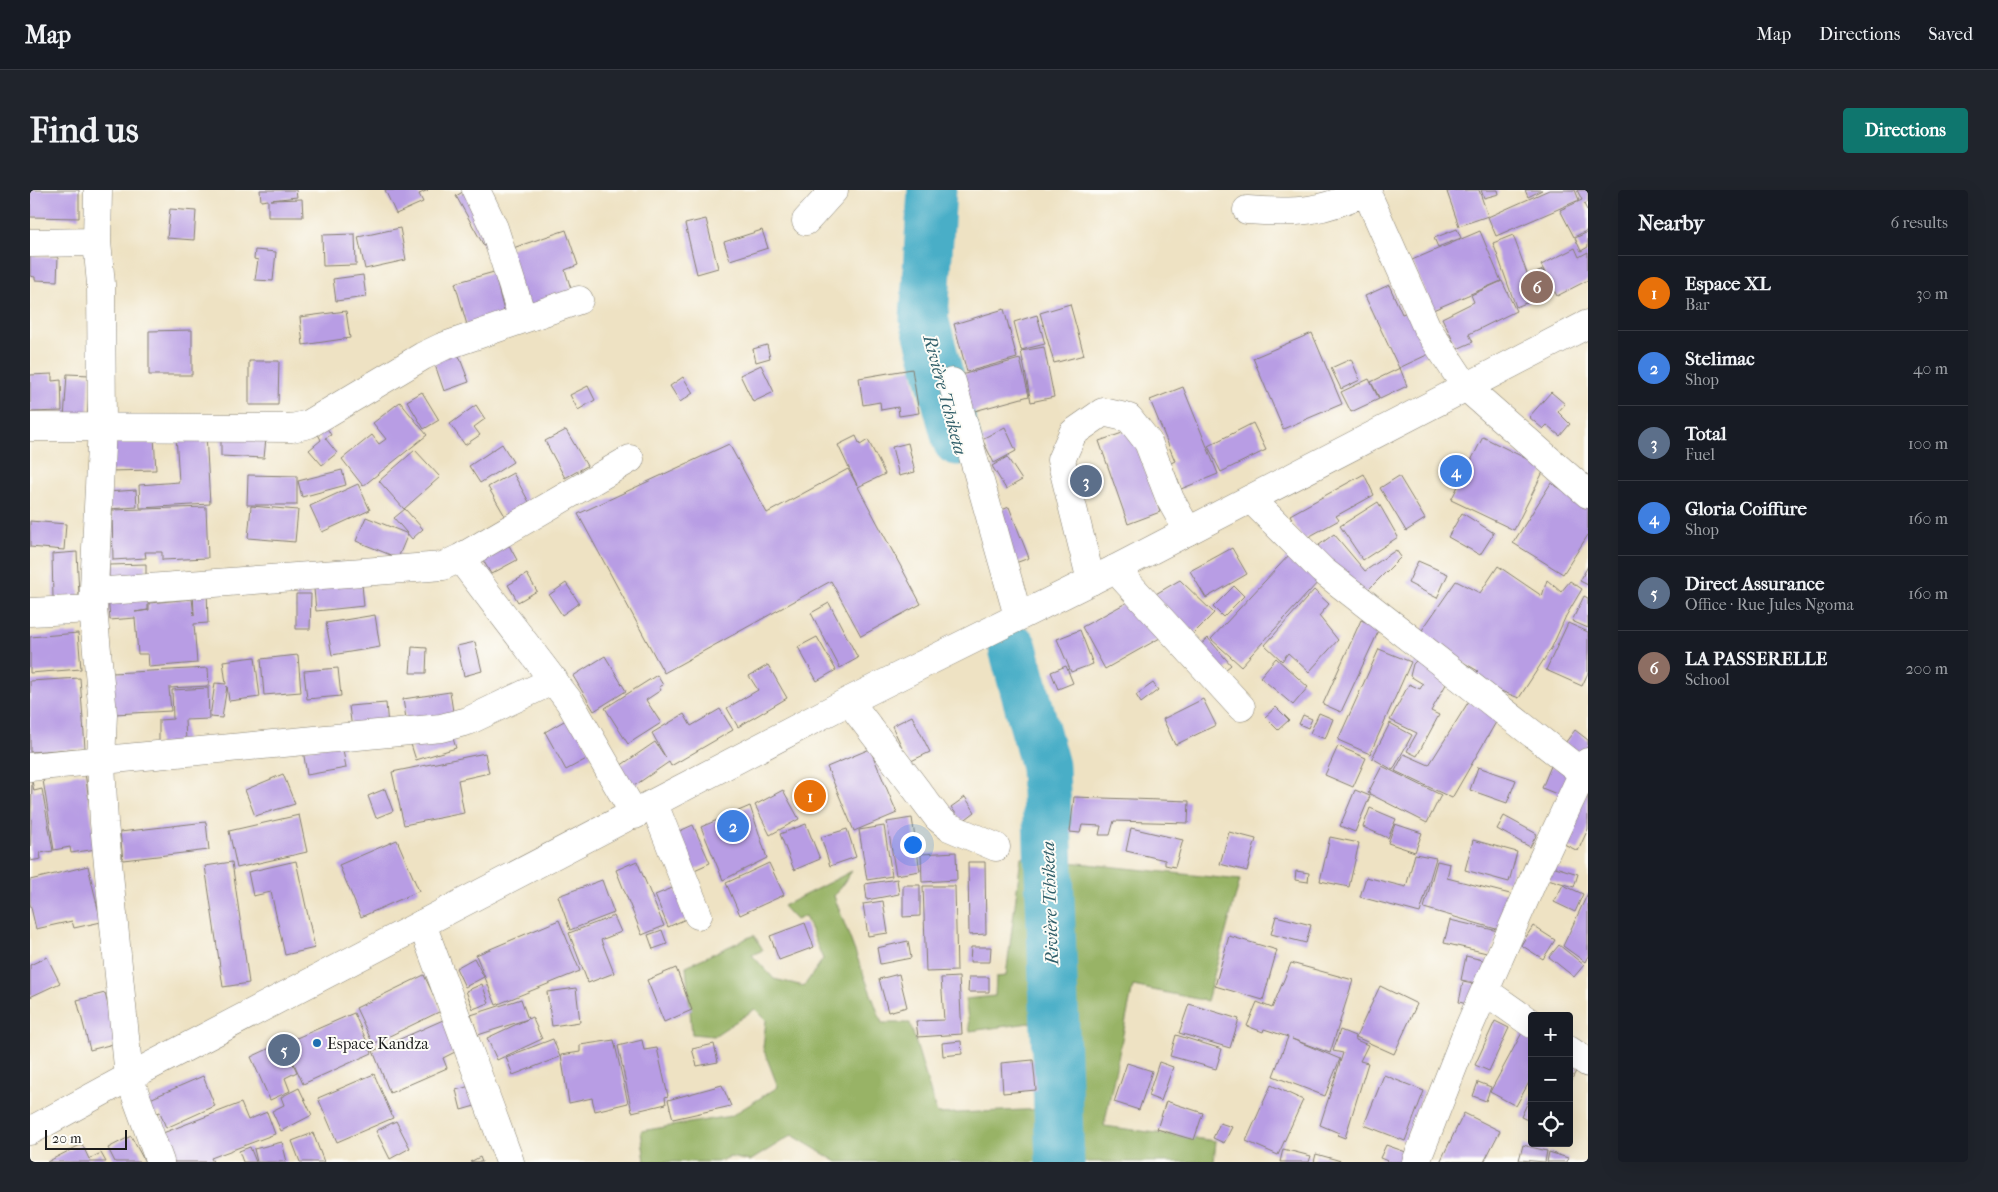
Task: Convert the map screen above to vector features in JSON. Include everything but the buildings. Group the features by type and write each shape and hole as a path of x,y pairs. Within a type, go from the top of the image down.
{"main road":[{"path":"98,190 97,242 101,284 102,426 93,600 103,714 101,762 107,870 129,1077 160,1162"},
{"path":"476,190 494,228 523,319"},
{"path":"806,221 834,190"},
{"path":"1247,210 1289,214 1326,208 1367,191 1427,328 1466,387 1588,494"},
{"path":"30,243 97,242"},
{"path":"30,427 292,428 309,424 422,356 579,300"},
{"path":"30,1130 849,701 1188,532 1588,324"},
{"path":"952,382 1018,616"},
{"path":"1188,532 1170,499 1148,442 1129,418 1104,412 1073,433 1061,460 1103,575 1241,707"},
{"path":"30,612 93,600 443,566 460,558 630,458"},
{"path":"1251,499 1322,570 1586,771 1538,870 1485,992 1416,1162"},
{"path":"460,558 570,701 644,809 698,915"},
{"path":"30,767 101,762 441,728 468,721 554,680"},
{"path":"849,701 938,818 949,827 996,847"},
{"path":"422,924 510,1162"},
{"path":"1485,992 1528,1021"},
{"path":"1573,1053 1588,1064"}],"green space":[{"path":"1021,857 1240,880 1207,1001 1133,986 1104,1126 1216,1141 1214,1162 837,1162 792,1135 750,1161 730,1157 717,1162 645,1162 641,1131 731,1116 778,1087 763,1048 766,1020 755,1009 714,1036 692,1034 686,966 754,935 763,950 752,955 774,979 804,986 823,959 805,916 796,920 783,906 852,871 834,896 882,1023 910,1023 937,1114 1045,1109 1037,1022 970,1031 965,999 995,996 996,977 1006,976"}],"waterway":[{"name":"Rivière Tchiketa","path":"932,190 924,319 957,441"},
{"name":"Rivière Tchiketa","path":"1013,648 1045,766 1060,1162"}],"place":[{"name":"LA PASSERELLE","path":"1537,287"},
{"name":"Gloria Coiffure","path":"1456,471"},
{"name":"Total","path":"1086,481"},
{"name":"Espace XL","path":"810,796"},
{"name":"Stelimac","path":"733,826"},
{"name":"Espace Kandza","path":"317,1043"},
{"name":"Direct Assurance","path":"284,1050"}]}
